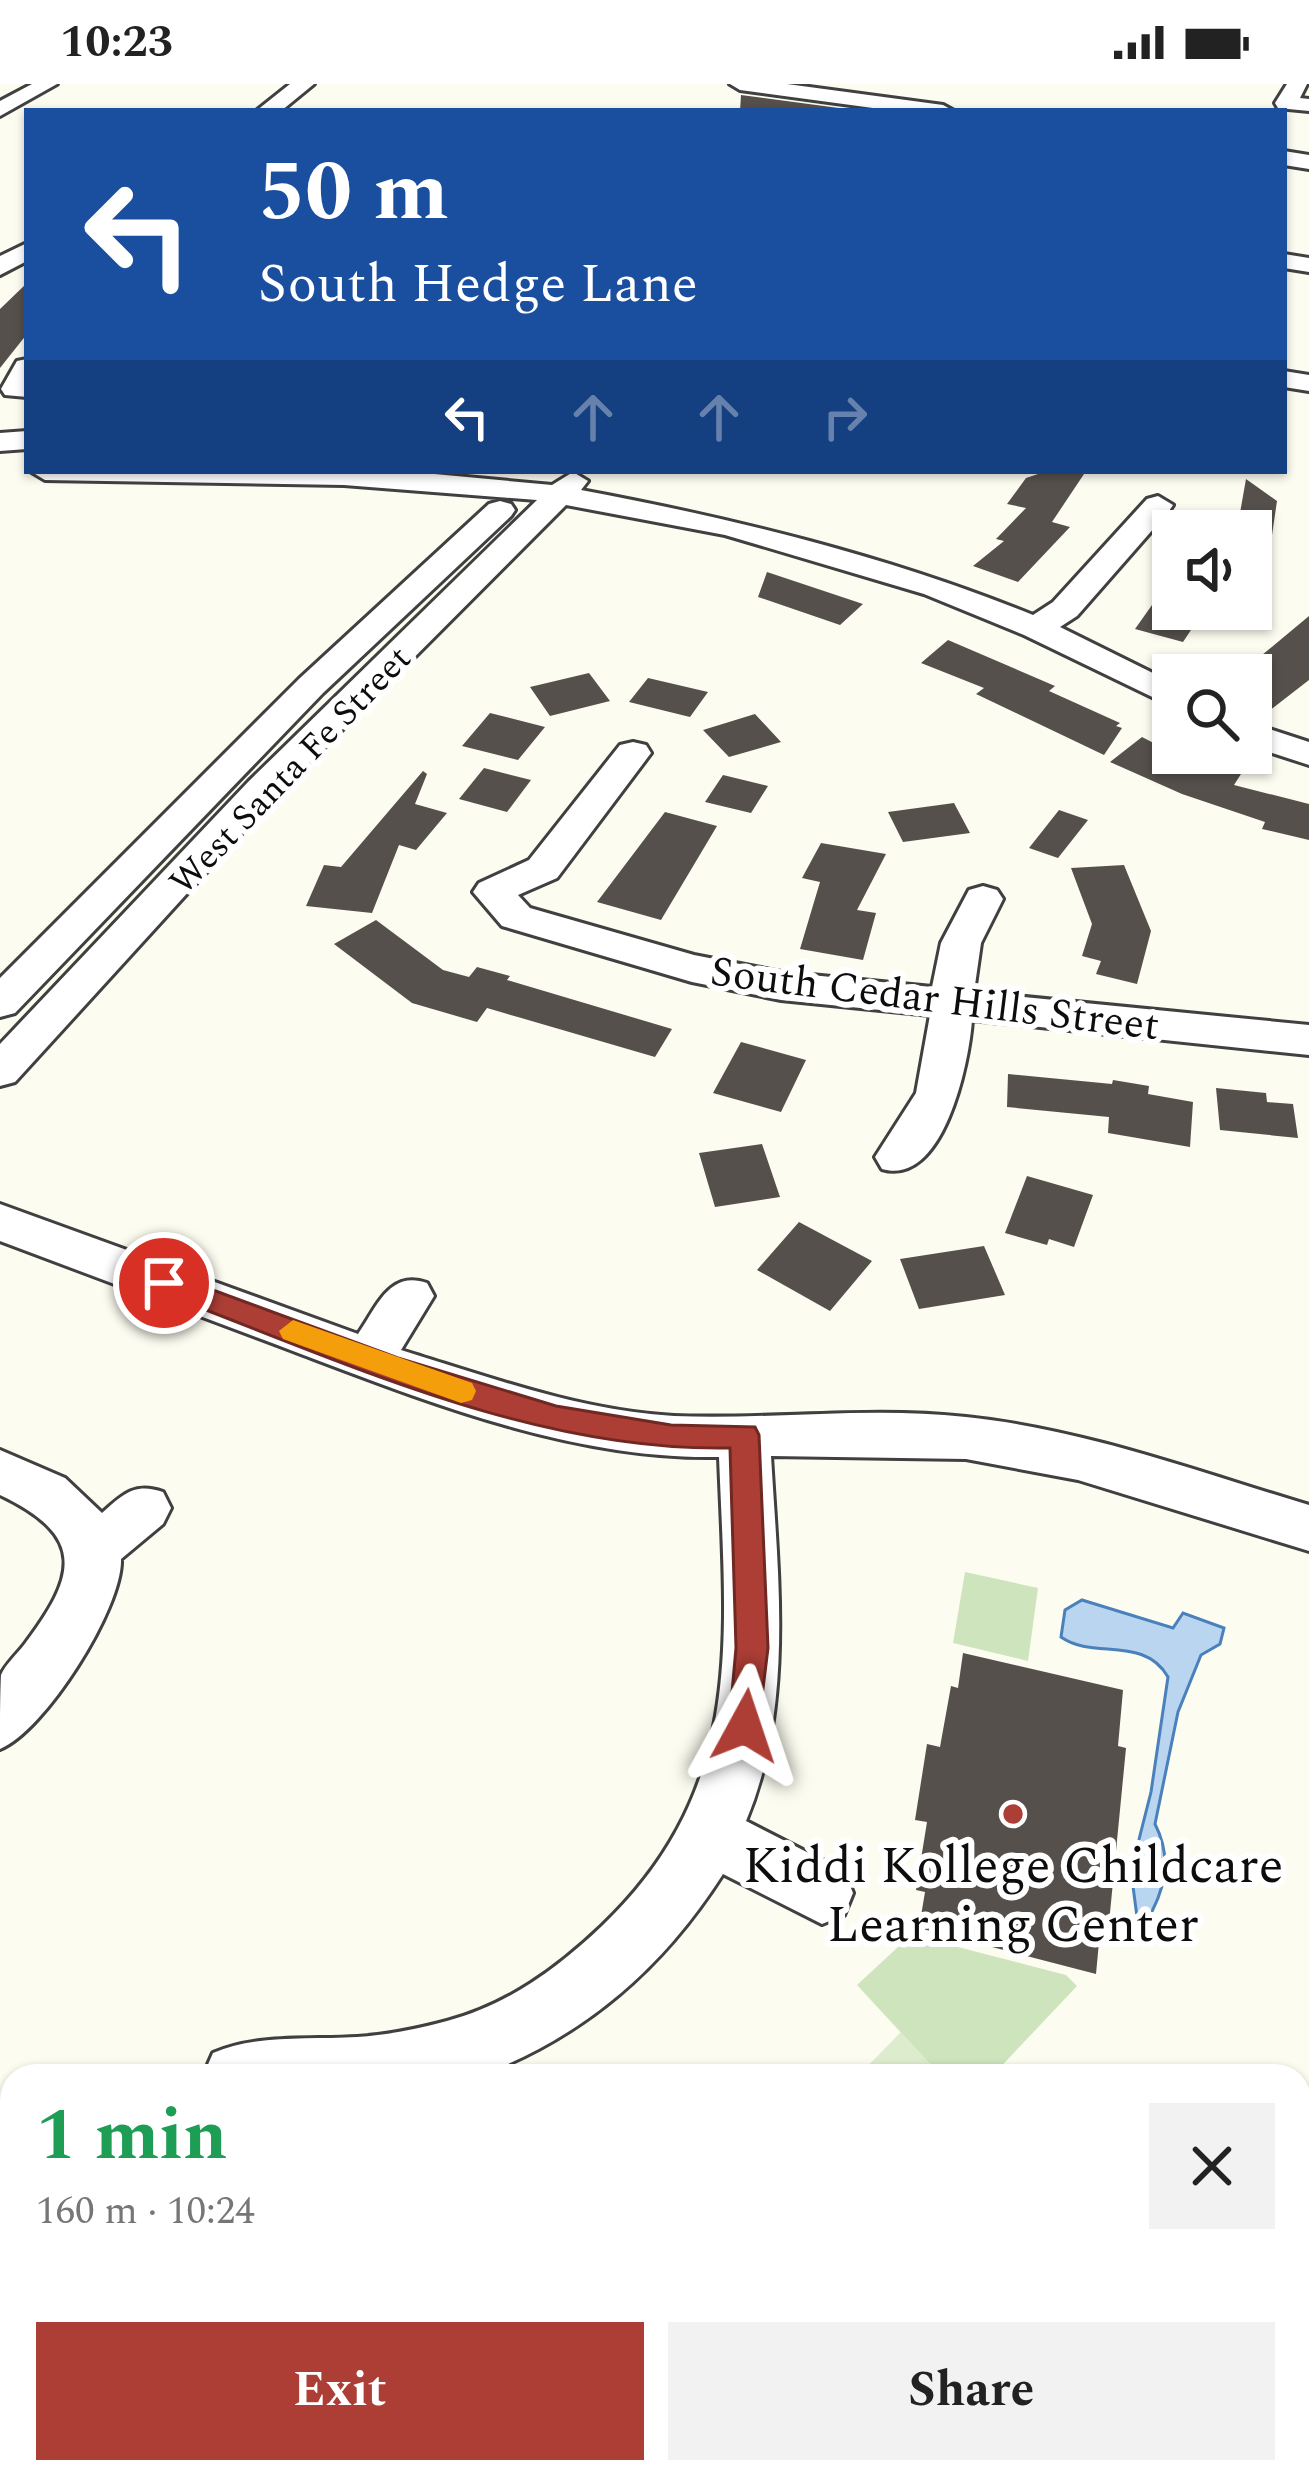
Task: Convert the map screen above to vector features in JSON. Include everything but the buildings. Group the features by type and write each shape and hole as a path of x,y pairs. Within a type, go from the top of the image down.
{"street":[{"path":"0,110 47,84"},
{"path":"271,108 304,84"},
{"path":"740,84 911,108"},
{"path":"919,108 947,84"},
{"path":"1297,84 1286,103 1309,105"},
{"path":"224,474 538,480 765,525 1036,628 1152,686"},
{"name":"West Santa Fe Street","path":"0,1003 311,686 538,480"},
{"name":"West Santa Fe Street","path":"0,1071 262,790 538,480"},
{"path":"1036,628 1065,609 1158,506"},
{"path":"1272,741 1309,754"},
{"name":"South Cedar Hills Street","path":"633,753 543,869 494,892 516,917 692,968 781,986 1309,1040"},
{"path":"898,1157 929,1117 946,1067 960,933 982,898"},
{"path":"0,1222 368,1359 491,1401 577,1423 671,1437 868,1432 966,1438 1137,1474 1309,1528"},
{"path":"368,1359 410,1296"},
{"path":"398,2064 457,2051 525,2026 625,1951 680,1891 713,1836 735,1783 750,1668 744,1435"},
{"path":"0,1472 34,1484 59,1503 84,1532 95,1564 89,1590 0,1722"},
{"path":"90,1549 109,1540 144,1508"},
{"path":"713,1836 822,1893"}],"green space":[{"path":"965,1572 1038,1588 1028,1661 953,1643"},
{"path":"911,1935 1066,1975 1077,1986 1003,2064 930,2064 857,1985"},
{"path":"901,2032 930,2064 870,2064"}],"water":[{"path":"1082,1600 1173,1628 1183,1613 1224,1628 1220,1644 1201,1655 1178,1712 1155,1824 1164,1850 1164,1875 1145,1924 1137,1917 1131,1871 1151,1792 1168,1677 1146,1656 1074,1644 1061,1637 1065,1610"}],"slow traffic":[{"path":"293,1331 461,1391"}],"place":[{"name":"Kiddi Kollege Childcare Learning Center","path":"1013,1814"}],"route":[{"path":"164,1283 491,1401 618,1431 671,1437 744,1435 752,1648 745,1726"}]}
